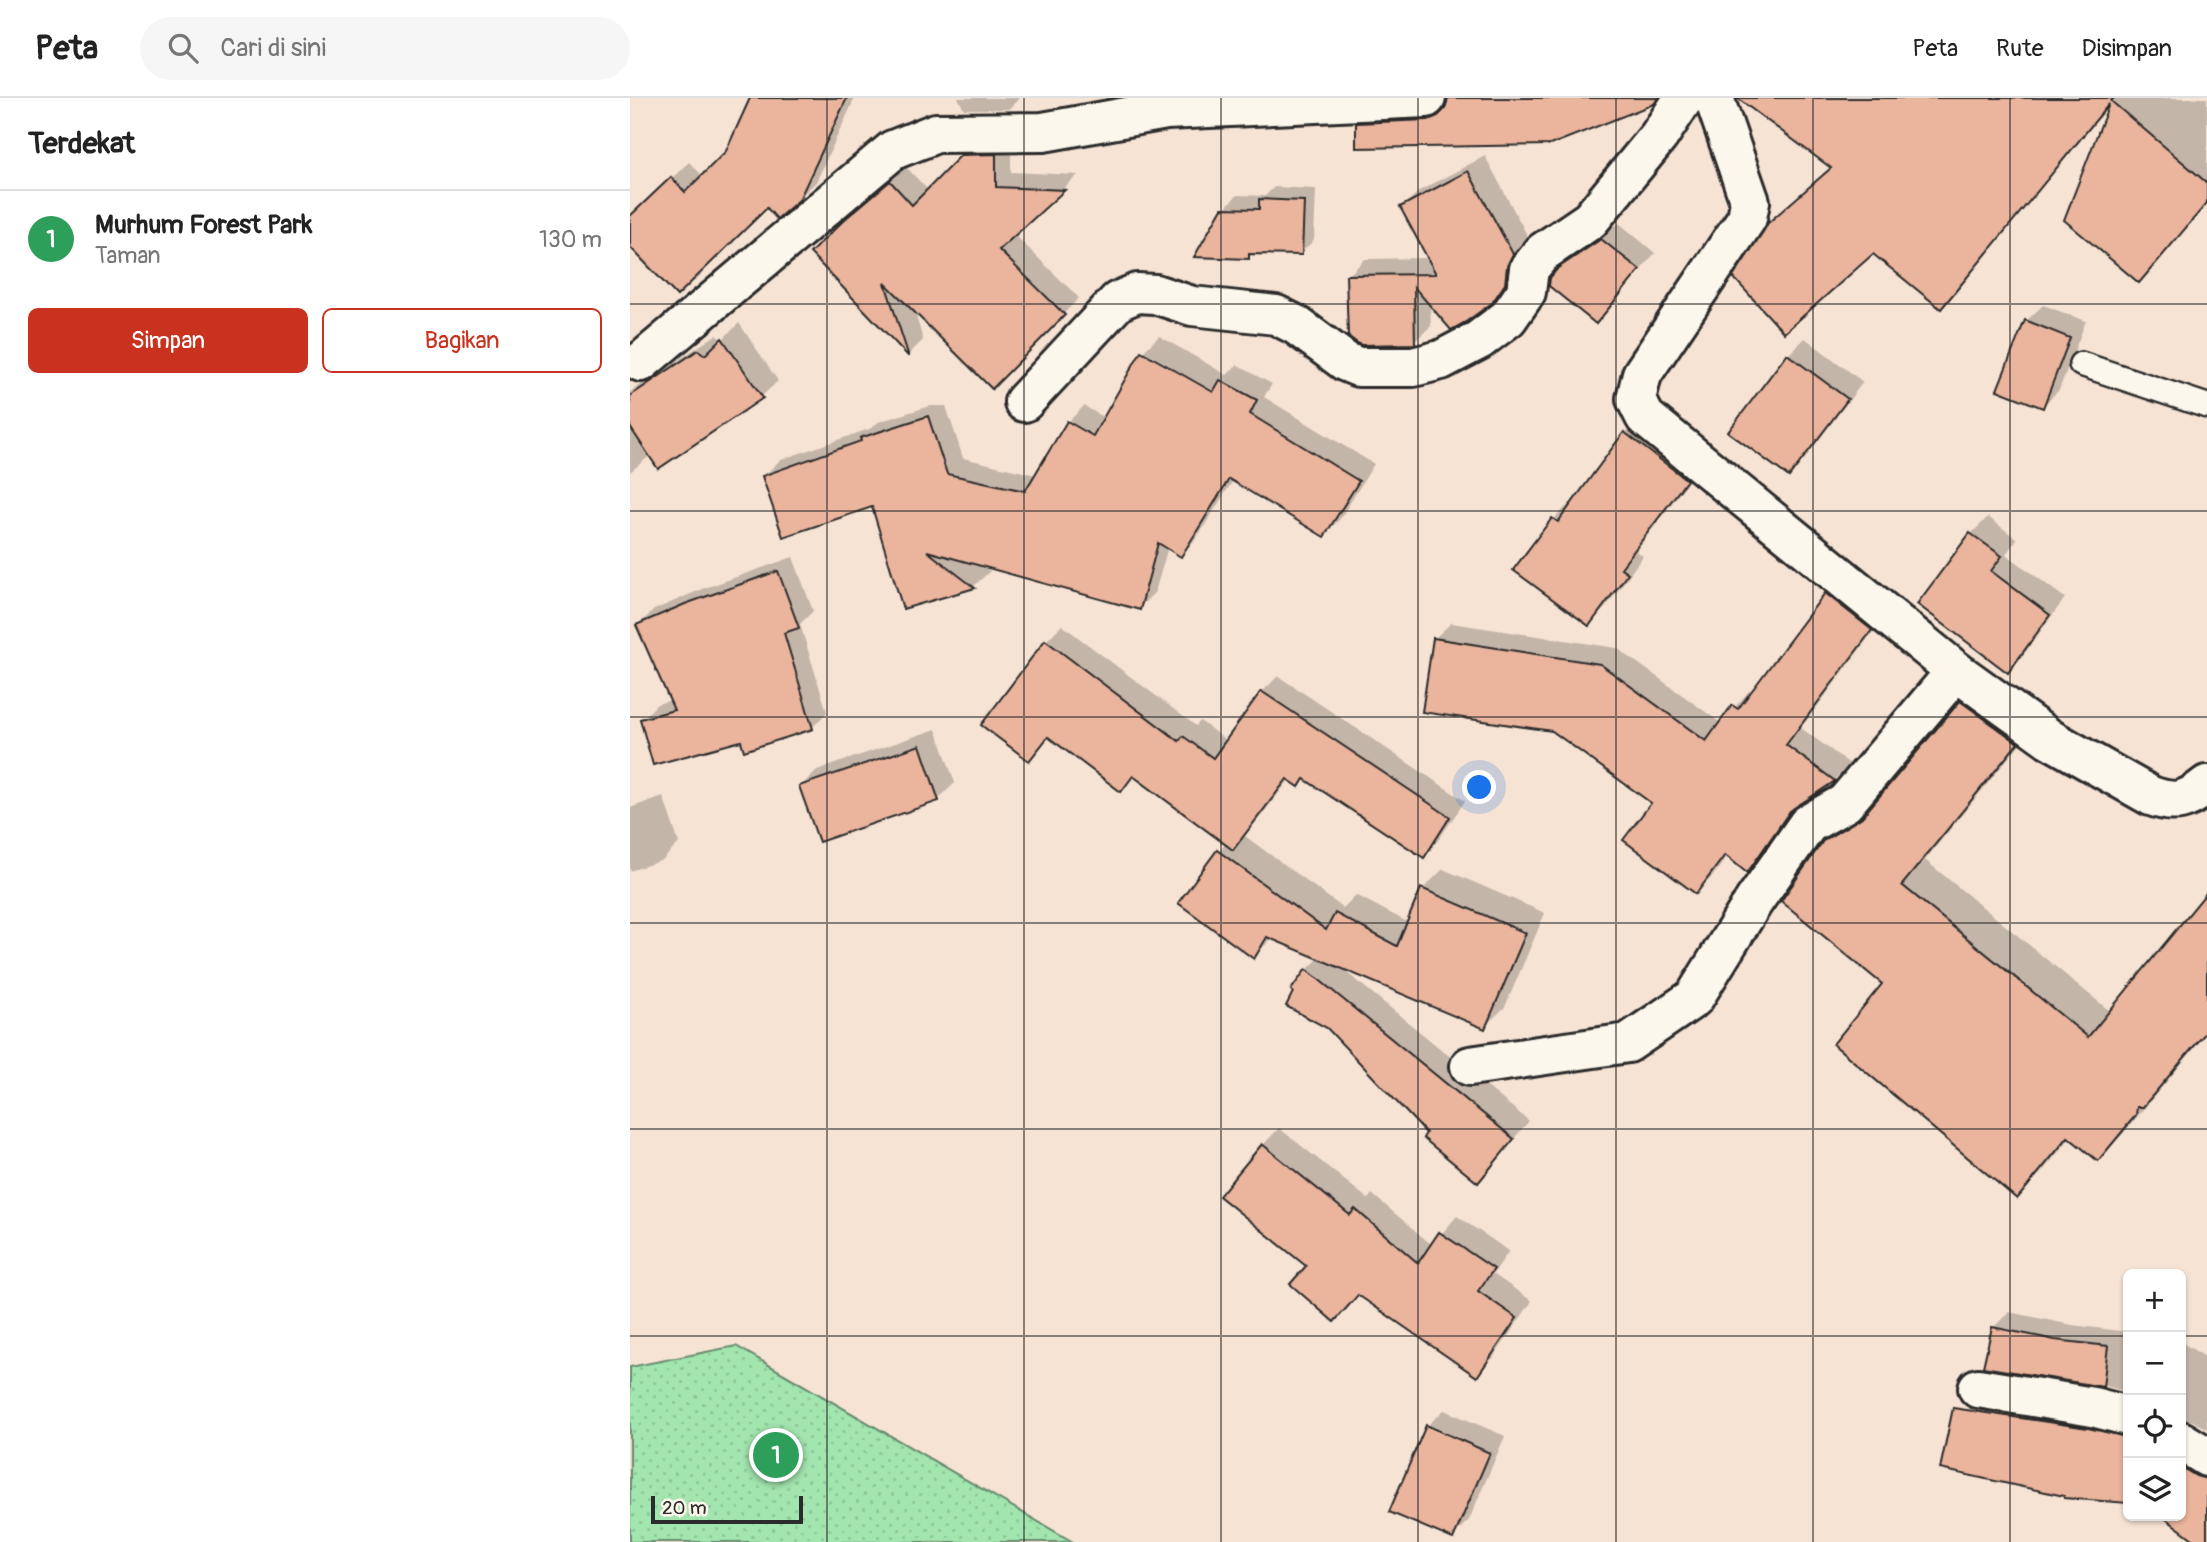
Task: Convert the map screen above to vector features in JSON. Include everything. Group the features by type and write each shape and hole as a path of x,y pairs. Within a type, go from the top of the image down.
{"street":[{"path":"641,362 893,150 936,133 1043,132 1166,110 1426,98"},
{"path":"1024,402 1118,301 1137,293 1155,294 1192,306 1276,315 1296,325 1346,362 1357,367 1413,367 1441,360 1479,340 1508,318 1526,292 1529,270 1543,252 1590,220 1659,136 1684,98"},
{"path":"1714,98 1750,202 1747,218 1642,374 1636,399 1645,417 1955,671 2050,738 2151,796 2167,802 2192,797 2207,785"},
{"path":"1470,1066 1628,1042 1693,998 1754,901 1808,824 1845,803 1955,671"},
{"path":"1978,1388 2093,1407 2123,1415"},
{"path":"2186,1444 2207,1457"}],"lane":[{"path":"2081,364 2207,406"}],"green space":[{"path":"736,1346 1073,1542 630,1542 630,1367"}],"building":[{"path":"750,98 847,98 799,200 777,219 767,208 677,296 630,247 630,216 671,177 685,192 726,151"},
{"path":"1448,98 1658,98 1654,104 1550,145 1356,148 1356,123 1428,120 1445,109"},
{"path":"1737,98 2114,98 2111,101 2207,183 2207,203 2139,283 2064,220 2109,104 1941,309 1873,254 1784,333 1733,277 1768,223 1831,168"},
{"path":"996,154 996,187 1065,190 999,250 1065,315 992,389 885,283 909,357 810,253 890,181 912,205 961,155"},
{"path":"1468,171 1513,254 1507,266 1505,284 1492,303 1451,330 1414,287 1415,344 1357,343 1348,336 1346,275 1436,274 1400,207"},
{"path":"1259,199 1304,201 1302,255 1249,254 1249,259 1194,257 1222,208 1259,209"},
{"path":"1601,239 1640,270 1596,324 1549,286 1550,278 1558,268"},
{"path":"2025,320 2070,338 2043,408 1997,390"},
{"path":"722,338 763,398 658,469 630,427 630,396 698,350 705,355"},
{"path":"1141,351 1213,392 1220,380 1257,400 1250,414 1359,481 1324,537 1229,479 1181,557 1158,543 1140,610 927,551 975,588 903,609 872,507 783,537 762,476 861,441 860,438 928,416 947,474 1025,491 1067,421 1093,436"},
{"path":"1787,354 1848,399 1789,477 1728,432"},
{"path":"1624,432 1687,480 1621,568 1628,573 1589,626 1513,570 1552,518 1558,522"},
{"path":"1970,533 2002,556 1991,571 2050,615 2008,673 1917,604"},
{"path":"778,571 799,628 784,633 813,729 744,751 741,741 653,765 640,719 674,710 636,625 685,604"},
{"path":"1825,593 1872,630 1786,745 1835,781 1790,811 1747,873 1725,855 1696,894 1623,840 1651,803 1552,731 1422,712 1433,638 1600,664 1706,741 1732,705 1738,709"},
{"path":"1045,640 1179,741 1183,736 1213,758 1261,691 1450,817 1424,858 1304,779 1299,787 1287,779 1233,850 1133,776 1121,792 1048,737 1029,761 981,725"},
{"path":"1960,701 2018,743 1902,885 2088,1037 2207,892 2207,1031 2143,1107 2137,1107 2136,1115 2098,1161 2068,1137 2017,1199 1833,1044 1882,984 1781,901 1823,841 1862,817"},
{"path":"920,745 939,801 819,842 799,786"},
{"path":"1217,850 1326,930 1335,913 1397,946 1421,888 1526,933 1485,1029 1267,937 1254,959 1178,903"},
{"path":"1306,969 1514,1139 1478,1183 1423,1138 1426,1133 1327,1028 1286,1006 1293,992 1291,990"},
{"path":"1262,1144 1350,1215 1355,1209 1418,1263 1439,1232 1494,1269 1478,1291 1517,1318 1477,1377 1358,1295 1334,1322 1290,1284 1306,1266 1219,1196"},
{"path":"1992,1327 2055,1340 2108,1346 2103,1387 1983,1367"},
{"path":"1953,1408 2088,1428 2123,1436 2123,1503 2064,1498 1940,1469"},
{"path":"1426,1425 1490,1453 1453,1539 1389,1512"},
{"path":"2186,1470 2207,1479 2207,1542 2197,1542 2169,1521 2186,1521"}],"place":[{"name":"Murhum Forest Park","path":"776,1455"}]}
